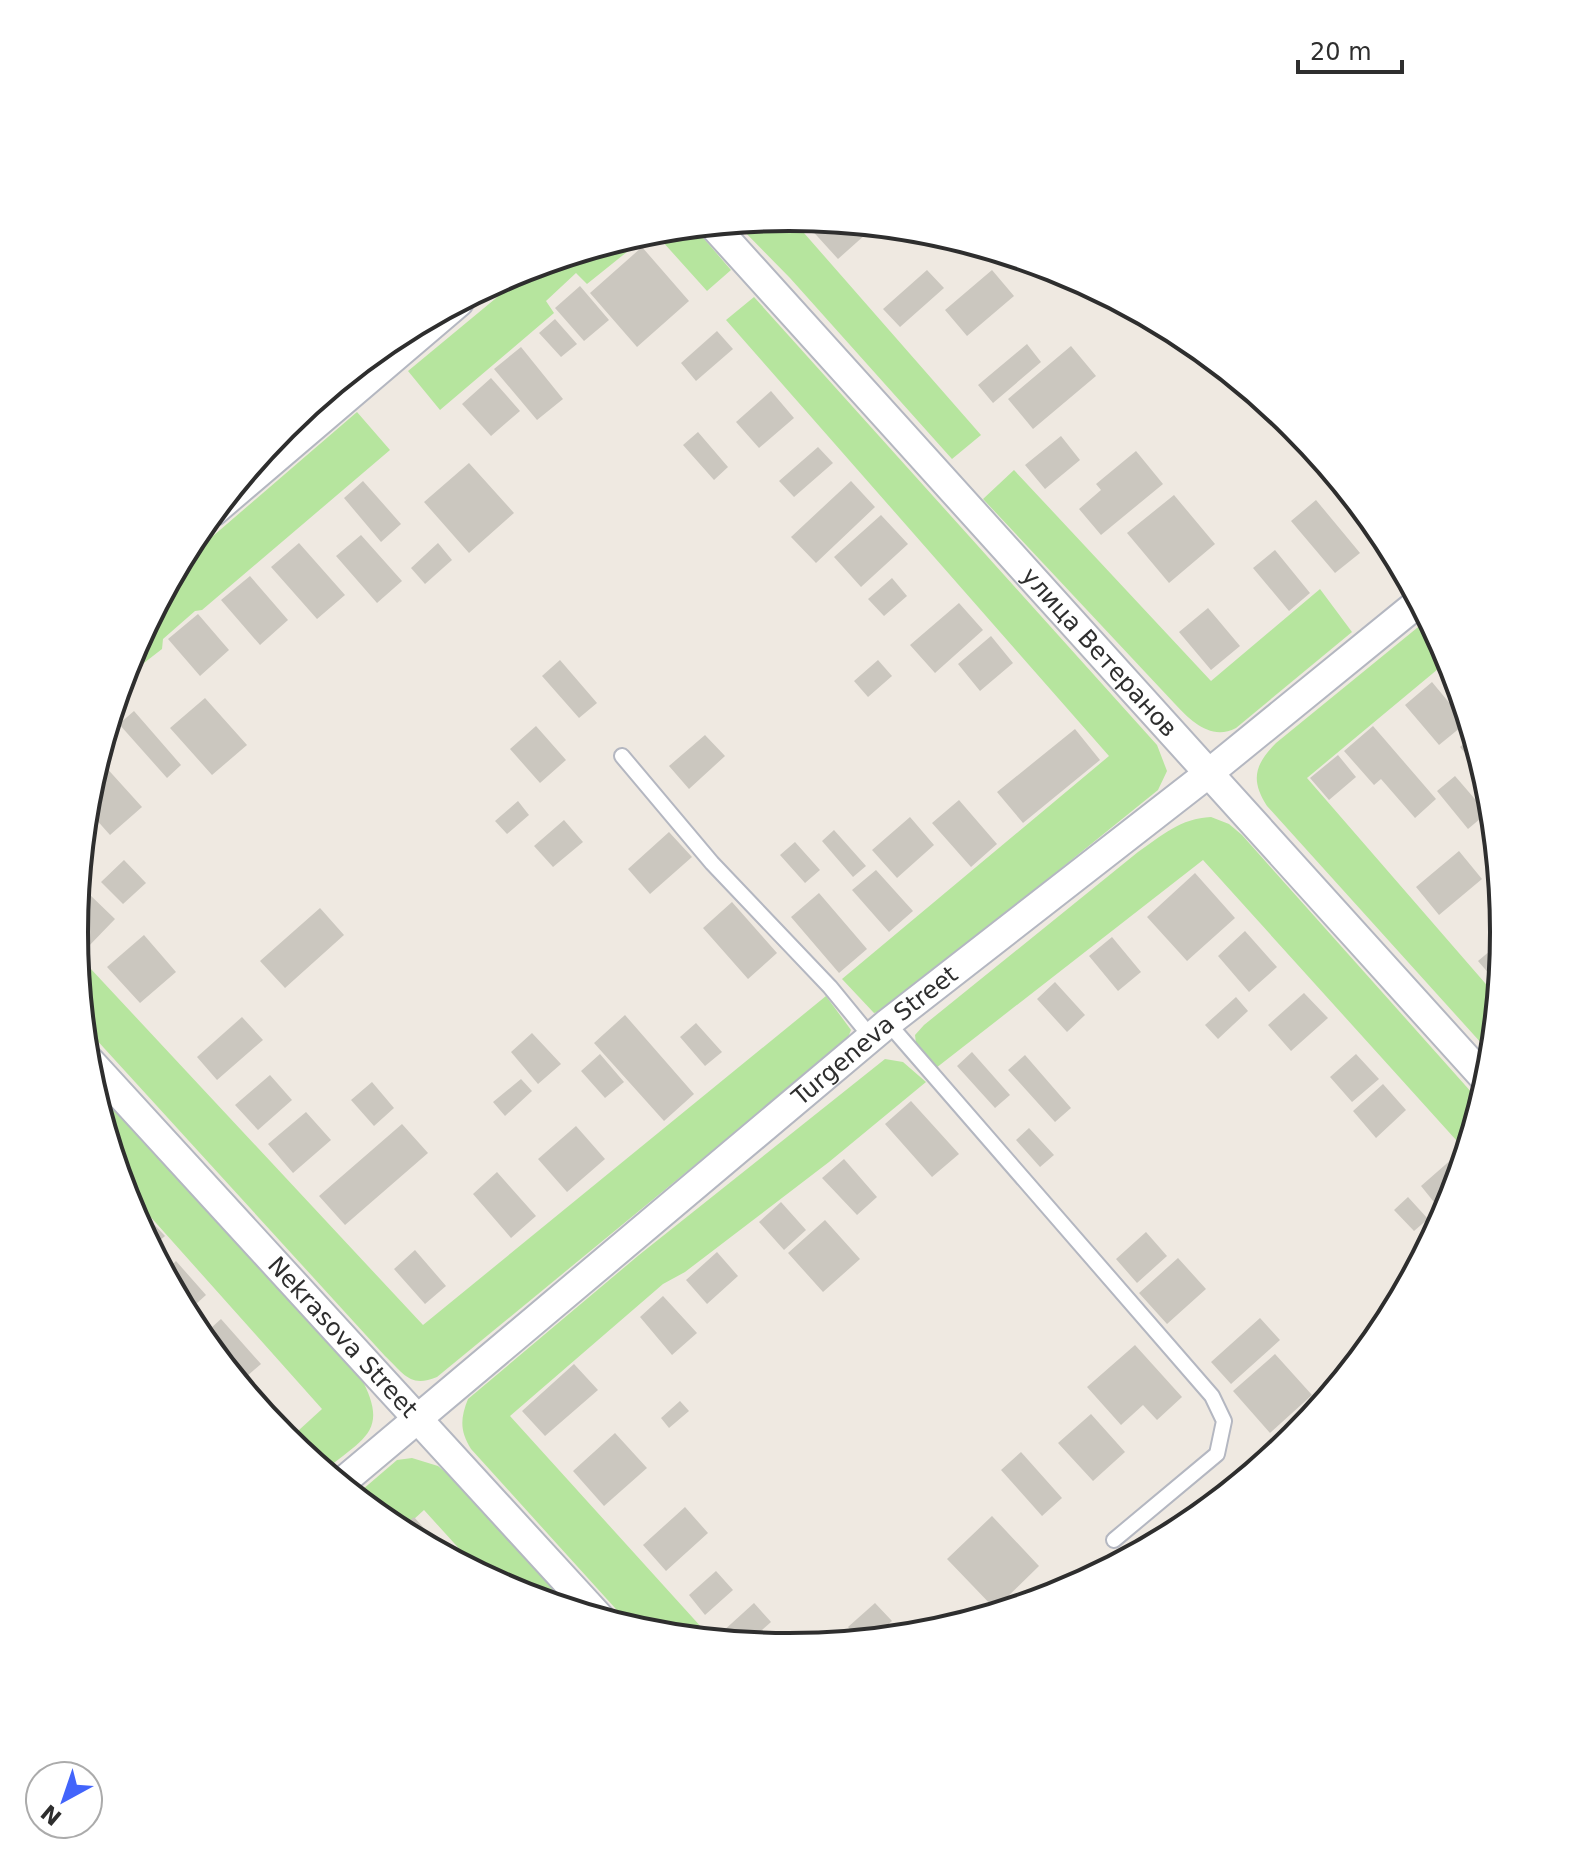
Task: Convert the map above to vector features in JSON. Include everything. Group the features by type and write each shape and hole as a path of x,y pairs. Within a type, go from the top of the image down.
{"street":[{"name":"улица Ветеранов","path":"722,235 1477,1070"},
{"name":"Turgeneva Street","path":"348,1477 880,1030 1209,773 1411,609"},
{"name":"Nekrasova Street","path":"102,1075 586,1602"}],"lane":[{"path":"622,756 712,863 830,987 880,1030 1212,1396 1224,1421 1217,1454 1114,1540"}],"green space":[{"path":"803,232 981,435 952,459 746,233"},
{"path":"702,237 731,270 707,291 663,242"},
{"path":"630,250 587,284 576,273 546,301 554,313 440,410 408,371 503,292 564,268"},
{"path":"754,297 1157,745 1167,771 1158,790 886,1010 874,1013 842,979 1109,756 726,320"},
{"path":"357,412 390,450 202,610 195,611 163,639 162,649 140,666 182,581 208,540"},
{"path":"1014,470 1211,681 1320,589 1352,632 1236,728 1210,731 1175,704 983,499"},
{"path":"1420,626 1439,668 1307,778 1487,986 1481,1043 1267,806 1258,788 1257,773 1263,758 1276,743"},
{"path":"1211,817 1229,824 1242,835 1471,1092 1458,1142 1203,860 936,1068 916,1044 915,1035 924,1025 1138,852 1181,824"},
{"path":"90,968 423,1325 826,996 851,1030 847,1040 437,1377 414,1380 385,1356 97,1040"},
{"path":"885,1059 903,1062 926,1082 829,1162 685,1272 663,1284 510,1416 701,1627 618,1612 471,1449 462,1425 468,1399 639,1255"},
{"path":"110,1104 360,1376 369,1394 373,1421 361,1441 333,1464 297,1432 322,1409 147,1213 125,1157"},
{"path":"412,1458 438,1466 456,1481 560,1594 462,1552 424,1510 411,1522 363,1489 397,1460"}],"building":[{"path":"814,232 864,236 838,259"},
{"path":"642,247 689,301 637,347 590,293"},
{"path":"927,270 944,288 900,327 883,309"},
{"path":"992,270 1014,296 967,336 945,310"},
{"path":"580,286 609,320 584,341 555,308"},
{"path":"555,319 577,344 561,357 539,333"},
{"path":"717,331 733,349 696,381 681,363"},
{"path":"1027,344 1041,362 993,403 978,385"},
{"path":"1071,346 1096,376 1033,429 1008,399"},
{"path":"521,347 563,399 537,420 494,369"},
{"path":"491,378 520,411 491,436 462,404"},
{"path":"771,391 794,418 759,448 736,422"},
{"path":"698,432 728,467 714,480 683,445"},
{"path":"1061,436 1080,460 1045,489 1025,465"},
{"path":"818,447 833,463 794,497 779,481"},
{"path":"1136,451 1163,484 1101,535 1079,509 1101,490 1096,484"},
{"path":"469,463 514,513 469,553 424,502"},
{"path":"363,481 401,524 381,542 344,498"},
{"path":"851,481 875,507 816,563 791,537"},
{"path":"1174,495 1215,544 1169,583 1127,533"},
{"path":"1316,500 1360,553 1335,573 1291,521"},
{"path":"881,515 908,544 861,587 834,557"},
{"path":"361,535 402,581 377,603 336,556"},
{"path":"299,543 345,595 317,619 271,567"},
{"path":"438,543 452,560 425,584 411,568"},
{"path":"1275,550 1310,593 1289,611 1253,568"},
{"path":"250,576 288,620 260,645 221,600"},
{"path":"892,578 907,596 884,616 868,599"},
{"path":"959,603 983,630 935,673 910,645"},
{"path":"1208,608 1240,646 1211,670 1179,632"},
{"path":"198,614 229,650 200,676 168,639"},
{"path":"991,636 1013,663 980,691 958,664"},
{"path":"560,660 597,703 579,718 542,676"},
{"path":"878,660 892,676 868,697 854,681"},
{"path":"1432,682 1453,708 1459,728 1439,745 1405,705"},
{"path":"205,698 247,745 212,775 170,728"},
{"path":"134,711 181,765 167,778 120,723"},
{"path":"536,726 566,760 540,783 510,749"},
{"path":"1373,726 1436,799 1415,818 1381,779 1374,785 1344,751"},
{"path":"1075,729 1100,760 1023,823 997,792"},
{"path":"705,735 725,756 689,789 669,766"},
{"path":"1338,755 1356,777 1329,800 1310,778"},
{"path":"108,769 142,807 110,835 97,821"},
{"path":"1455,776 1478,803 1481,818 1468,829 1437,791"},
{"path":"959,800 997,844 971,867 932,823"},
{"path":"518,801 529,815 507,834 495,821"},
{"path":"910,817 934,845 897,878 872,850"},
{"path":"564,820 583,842 553,867 534,846"},
{"path":"834,830 866,866 853,877 822,841"},
{"path":"669,832 692,857 650,894 628,869"},
{"path":"795,842 820,870 805,883 780,855"},
{"path":"1459,851 1482,879 1439,915 1416,887"},
{"path":"124,860 146,883 123,904 101,882"},
{"path":"876,870 913,911 889,932 852,890"},
{"path":"1195,873 1235,918 1187,961 1147,917"},
{"path":"819,893 867,949 839,973 791,917"},
{"path":"90,895 115,919 89,946"},
{"path":"732,902 777,953 748,979 703,928"},
{"path":"320,908 344,935 285,988 260,961"},
{"path":"1245,931 1277,967 1249,992 1218,956"},
{"path":"144,935 176,972 140,1003 107,967"},
{"path":"1112,937 1141,972 1118,991 1089,956"},
{"path":"1489,952 1488,973 1478,961"},
{"path":"1055,982 1085,1015 1067,1032 1037,999"},
{"path":"1304,993 1328,1018 1291,1051 1268,1025"},
{"path":"1236,997 1248,1011 1218,1039 1205,1025"},
{"path":"625,1015 694,1094 664,1121 594,1043"},
{"path":"242,1017 263,1040 217,1080 197,1057"},
{"path":"696,1023 722,1052 705,1066 680,1037"},
{"path":"532,1033 561,1064 538,1084 511,1052"},
{"path":"972,1052 1010,1095 995,1108 957,1066"},
{"path":"600,1054 624,1082 605,1098 581,1071"},
{"path":"1356,1054 1379,1079 1352,1102 1330,1077"},
{"path":"1025,1055 1071,1108 1055,1122 1008,1070"},
{"path":"270,1075 292,1100 258,1130 235,1105"},
{"path":"521,1079 532,1091 505,1116 493,1102"},
{"path":"372,1082 394,1108 374,1126 351,1100"},
{"path":"1383,1084 1406,1110 1376,1138 1353,1111"},
{"path":"911,1101 959,1154 932,1177 885,1124"},
{"path":"306,1112 331,1140 293,1173 268,1144"},
{"path":"402,1124 428,1153 345,1225 319,1196"},
{"path":"576,1126 605,1159 567,1192 538,1159"},
{"path":"1029,1128 1054,1155 1040,1167 1016,1140"},
{"path":"1452,1158 1435,1204 1421,1186"},
{"path":"844,1159 877,1197 857,1215 822,1178"},
{"path":"497,1172 536,1216 511,1238 473,1194"},
{"path":"1408,1197 1428,1219 1414,1231 1394,1210"},
{"path":"781,1202 806,1230 784,1250 759,1222"},
{"path":"150,1220 165,1236 159,1241"},
{"path":"825,1220 860,1259 823,1292 788,1253"},
{"path":"1146,1232 1167,1256 1137,1283 1116,1259"},
{"path":"415,1250 446,1286 425,1304 394,1269"},
{"path":"717,1252 738,1276 707,1304 686,1280"},
{"path":"1178,1258 1206,1289 1167,1324 1139,1293"},
{"path":"176,1261 206,1295 196,1304 182,1282 172,1264"},
{"path":"663,1296 697,1333 672,1355 640,1317"},
{"path":"1260,1318 1280,1340 1231,1384 1211,1362"},
{"path":"221,1319 261,1364 247,1376 211,1328"},
{"path":"1135,1345 1182,1397 1157,1420 1143,1405 1121,1425 1087,1387"},
{"path":"1275,1354 1312,1395 1270,1433 1233,1391"},
{"path":"574,1364 598,1390 545,1436 522,1411"},
{"path":"680,1401 689,1411 669,1428 661,1418"},
{"path":"1091,1414 1125,1452 1093,1481 1058,1443"},
{"path":"615,1433 647,1468 604,1506 573,1471"},
{"path":"1021,1452 1062,1498 1042,1516 1001,1470"},
{"path":"685,1507 708,1533 666,1571 643,1545"},
{"path":"992,1516 1039,1566 1006,1598 989,1603 947,1559"},
{"path":"414,1517 428,1533 409,1521"},
{"path":"716,1571 733,1590 705,1615 689,1595"},
{"path":"754,1603 771,1622 760,1632 725,1629"},
{"path":"875,1603 892,1621 880,1627 850,1630 848,1627"}]}
